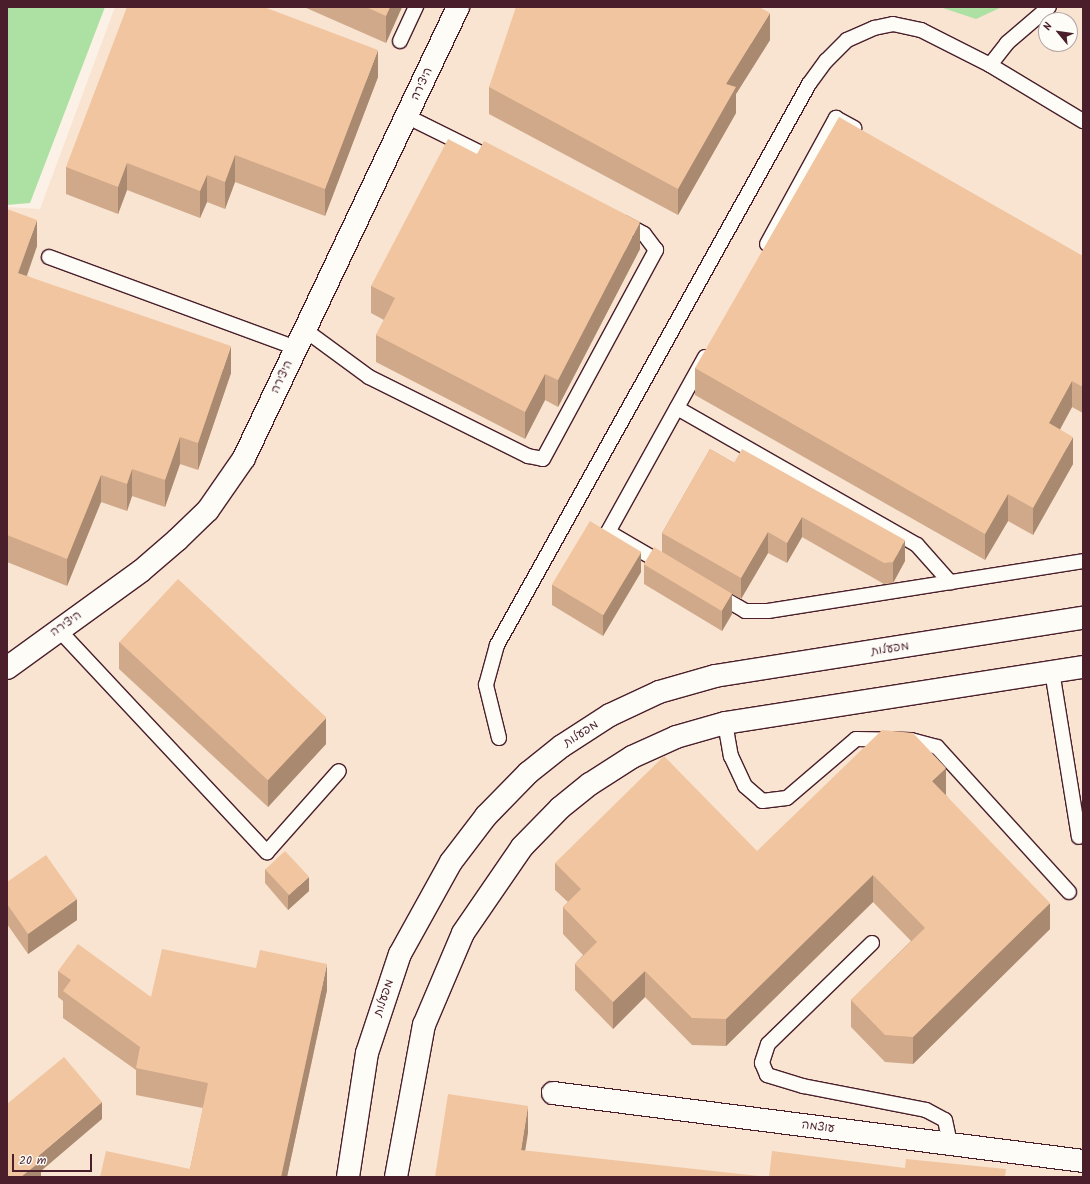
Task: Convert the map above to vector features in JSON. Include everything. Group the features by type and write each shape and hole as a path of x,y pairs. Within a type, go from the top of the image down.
{"street":[{"name":"היצירה","path":"7,668 58,629 142,571 208,510 244,458 458,7"},
{"name":"מפעלות","path":"348,1177 367,1053 378,1011 403,948 450,862 486,816 528,772 562,746 610,715 659,692 715,676 1083,618"},
{"path":"396,1177 424,1025 444,973 490,889 522,847 560,808 590,784 632,757 676,737 725,723 1083,666"},
{"name":"עוצמה","path":"553,1093 1083,1161"}],"lane":[{"path":"400,41 416,7"},
{"path":"990,65 1007,43 1049,7"},
{"path":"499,738 486,685 497,645 809,84 847,40 892,24 921,30 990,65 1083,121"},
{"path":"406,116 507,165"},
{"path":"760,256 836,118 870,137"},
{"path":"49,257 300,339 369,377 528,456 543,459 656,250 644,234 607,214"},
{"path":"677,571 608,532 711,346"},
{"path":"677,408 917,546 950,582"},
{"path":"704,587 745,611 768,611 1083,561"},
{"path":"58,629 267,852 340,771"},
{"path":"1052,671 1079,837"},
{"path":"725,723 731,756 745,786 762,801 787,798 856,739 912,740 937,747 1069,892"},
{"path":"872,944 768,1044 762,1063 767,1075 803,1086 926,1110 945,1120 950,1144"}],"shaded area":[{"path":"115,7 1083,7 1083,1177 7,1177 7,207 40,209"}],"green space":[{"path":"7,7 105,7 30,203 7,205"},
{"path":"940,7 1002,7 976,19"}],"building":[{"path":"127,7 264,7 378,50 325,189 235,155 225,182 207,175 200,191 127,163 118,187 66,167"},
{"path":"366,7 390,7 386,16"},
{"path":"516,7 759,7 770,13 726,84 736,87 678,189 489,87"},
{"path":"839,117 1083,256 1083,387 1072,381 1049,423 1073,437 1033,508 1008,494 985,534 695,368"},
{"path":"448,139 477,154 484,141 640,222 558,380 545,374 525,412 376,335 395,298 371,286"},
{"path":"7,209 37,220 18,273 231,346 198,443 180,437 165,480 132,469 127,484 101,475 67,559 7,535"},
{"path":"710,449 734,463 742,449 905,540 893,562 884,563 802,517 787,543 768,532 741,578 662,533"},
{"path":"590,521 641,552 603,615 552,584"},
{"path":"654,547 732,594 722,611 644,564"},
{"path":"178,579 326,717 268,780 119,642"},
{"path":"882,730 913,733 946,768 932,781 1050,903 913,1037 885,1035 851,1000 925,928 873,875 726,1019 692,1018 645,971 613,1002 575,964 597,942 563,907 581,889 555,863 664,756 757,851"},
{"path":"285,851 309,877 289,895 265,869"},
{"path":"46,855 77,899 28,934 7,904 7,882"},
{"path":"78,944 151,997 162,949 256,968 260,950 327,964 281,1177 100,1177 106,1151 190,1169 208,1083 136,1068 140,1047 63,991 71,980 58,971"},
{"path":"64,1057 102,1102 37,1157 41,1161 21,1177 7,1177 7,1104"},
{"path":"448,1094 528,1106 521,1150 768,1177 435,1177"},
{"path":"772,1151 905,1168 906,1159 1006,1169 1005,1177 769,1177"}]}
